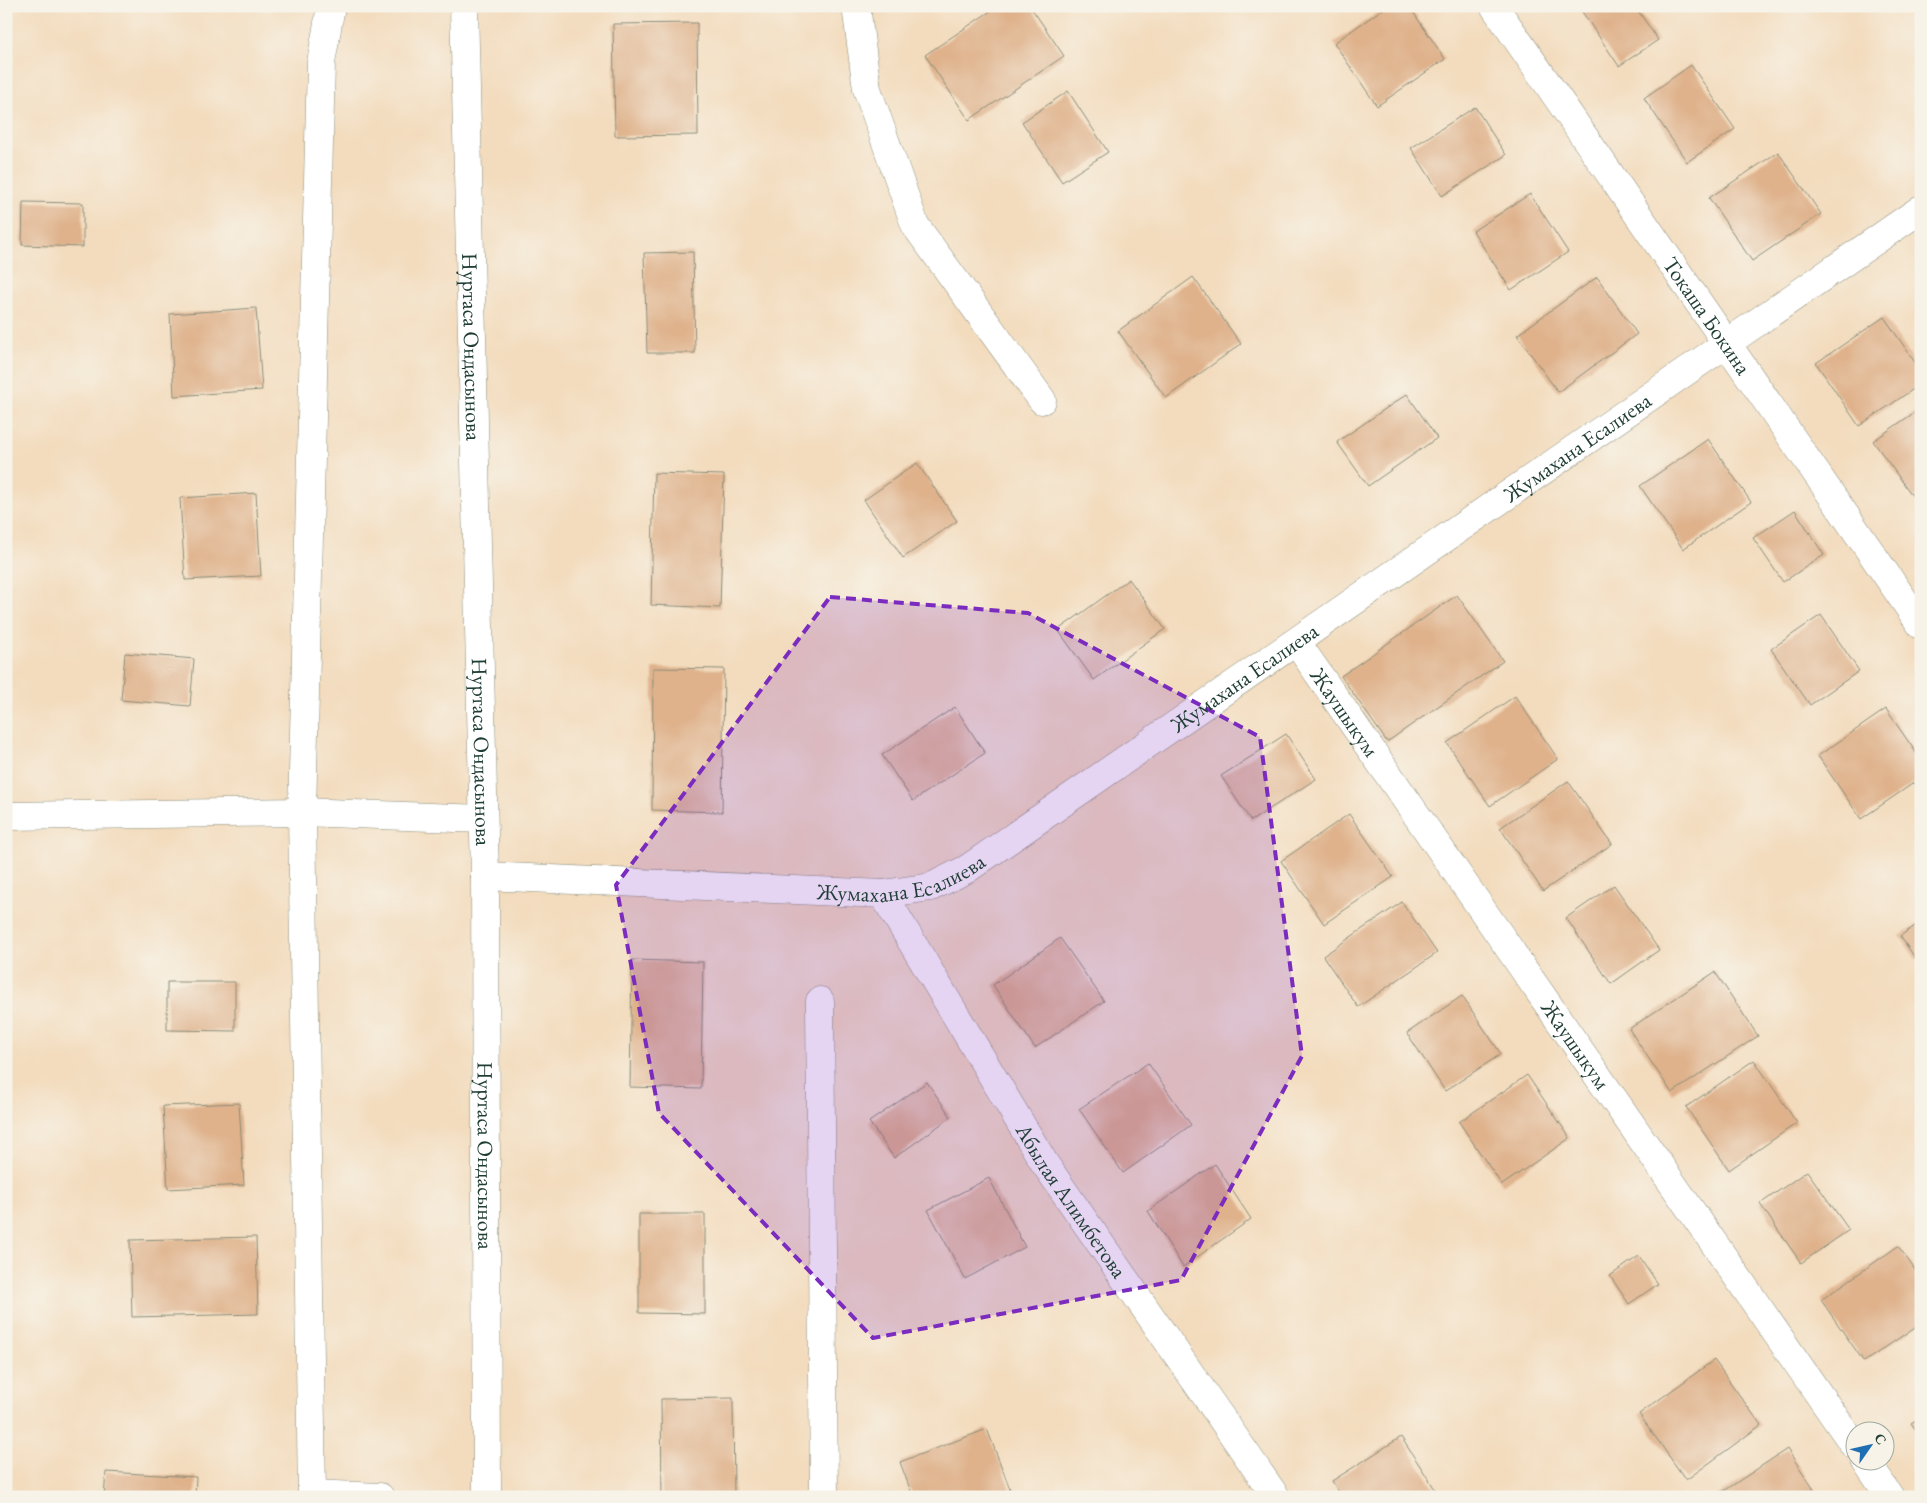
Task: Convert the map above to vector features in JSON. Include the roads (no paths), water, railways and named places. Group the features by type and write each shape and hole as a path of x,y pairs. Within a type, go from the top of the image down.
{"street":[{"path":"331,6 321,63 302,812 312,1495 380,1497"},
{"name":"Нуртаса Ондасынова","path":"464,6 482,819 485,876 487,1497"},
{"path":"856,6 867,89 915,225 1042,400"},
{"name":"Токаша Бокина","path":"1494,6 1921,625"},
{"name":"Жумахана Есалиева","path":"485,876 883,894 931,887 967,869 1297,643 1727,342 1921,209"},
{"name":"Жаушыкум","path":"1297,643 1844,1431"},
{"path":"6,816 302,812 482,819"},
{"name":"Абылая Алимбетова","path":"883,894 1045,1164 1276,1497"},
{"path":"820,1000 824,1497"},
{"path":"1872,1470 1890,1497"}]}
